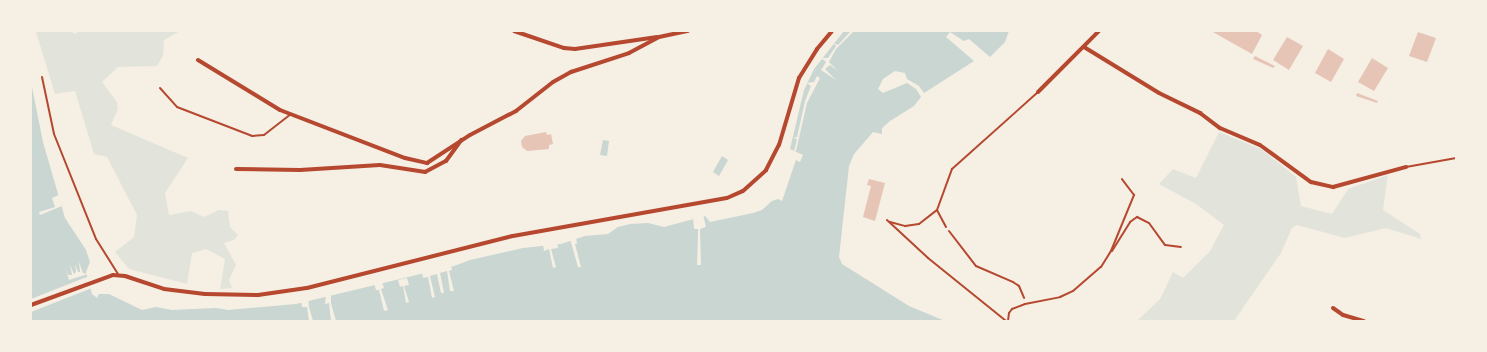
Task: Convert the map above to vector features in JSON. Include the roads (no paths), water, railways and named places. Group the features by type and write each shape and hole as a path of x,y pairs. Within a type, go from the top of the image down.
{"street":[{"path":"514,31 558,46 575,49 660,37 688,31"},
{"path":"31,305 96,280 118,275 152,287 205,294 258,295 307,288 513,236 727,198 743,191 766,170 779,145 799,78 817,49 832,31"},
{"path":"1038,92 1099,31"},
{"path":"198,60 290,114 421,163 427,163 461,140 516,111 560,77 629,53 660,37"},
{"path":"1084,47 1159,93 1200,113 1220,128 1260,145 1298,176 1318,185 1339,186 1406,167"},
{"path":"236,169 300,170 380,165 425,172 446,161 461,140"},
{"path":"1333,308 1343,315 1364,321"}],"lane":[{"path":"42,77 54,134 96,239 117,269 118,275"},
{"path":"160,88 177,107 252,136 264,135 290,114"},
{"path":"1038,92 955,164 944,184 937,210 925,221 915,225 897,225 887,220 928,258 1007,321 1009,313 1012,309 1025,304 1060,297 1073,291 1101,267 1130,222 1138,217 1149,223 1165,245 1180,248"},
{"path":"1406,167 1456,158"},
{"path":"1111,251 1134,195 1122,179"},
{"path":"937,210 946,227"}]}
